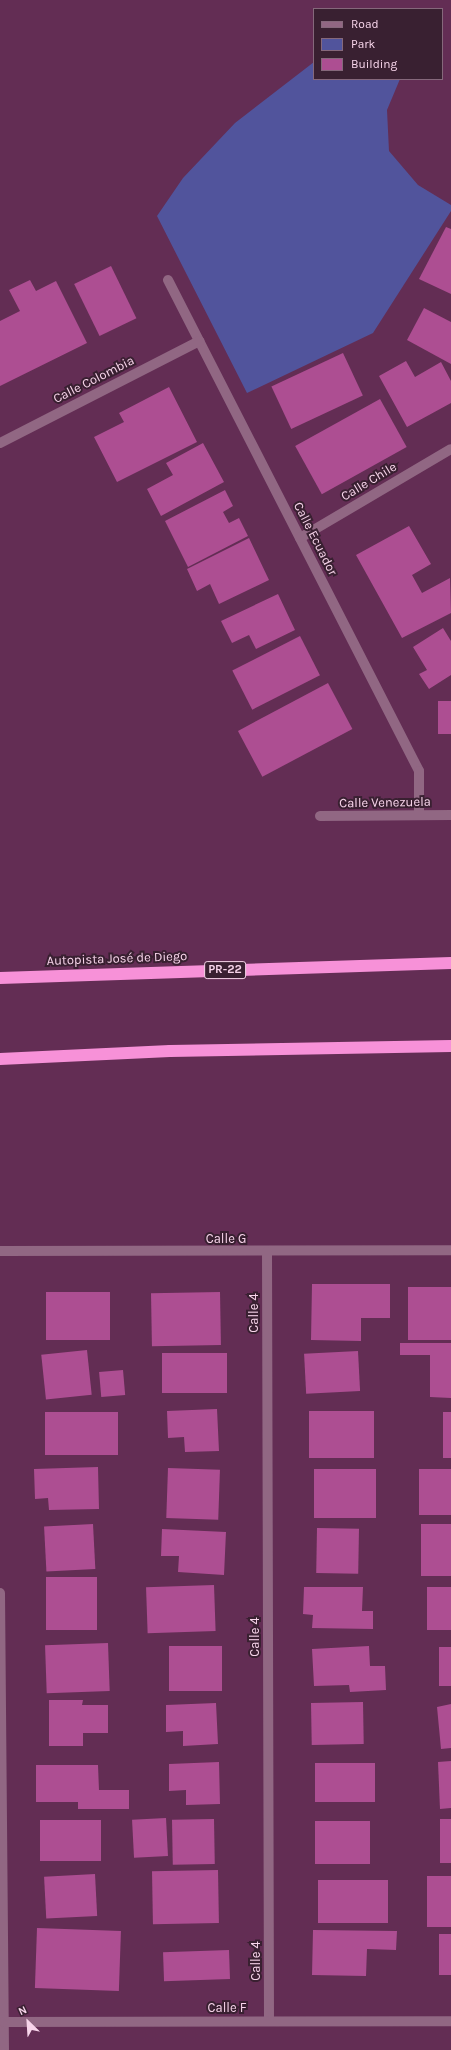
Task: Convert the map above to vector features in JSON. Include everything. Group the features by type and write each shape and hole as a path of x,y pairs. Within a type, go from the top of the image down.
{"highway":[{"name":"Autopista José de Diego","path":"0,978 451,963"},
{"path":"0,1059 170,1052 451,1046"}],"street":[{"name":"Calle Ecuador","path":"168,280 419,771 419,815"},
{"name":"Calle Colombia","path":"0,443 199,340"},
{"name":"Calle Chile","path":"300,538 451,449"},
{"name":"Calle Venezuela","path":"320,816 451,815"},
{"name":"Calle G","path":"0,1251 267,1252 451,1250"},
{"name":"Calle 4","path":"267,1252 269,2021"},
{"path":"0,1593 4,2050"},
{"name":"Calle F","path":"4,2022 451,2021"}],"green space":[{"path":"313,63 313,80 400,80 387,110 389,151 418,185 451,205 451,211 373,333 247,393 157,216 183,178 235,123"}],"building":[{"path":"446,227 451,229 451,294 419,279"},
{"path":"111,266 136,318 100,336 74,284"},
{"path":"30,280 36,291 56,281 87,343 0,386 0,321 20,311 9,290"},
{"path":"424,308 451,322 451,364 407,340"},
{"path":"343,353 363,396 291,429 271,386"},
{"path":"406,361 415,377 441,362 451,381 451,403 407,427 379,376"},
{"path":"169,387 197,442 117,482 94,437 124,422 119,413"},
{"path":"380,399 407,447 322,494 295,446"},
{"path":"203,443 224,482 161,516 147,489 173,475 166,463"},
{"path":"225,490 233,506 223,512 229,523 239,518 248,536 188,567 165,521"},
{"path":"409,526 431,564 412,575 422,593 450,578 451,613 402,638 356,555"},
{"path":"249,538 269,580 219,604 210,584 197,591 187,569"},
{"path":"278,594 295,630 256,649 249,635 232,643 221,621"},
{"path":"443,628 451,641 451,675 429,689 419,674 427,670 413,647"},
{"path":"300,636 320,675 252,710 232,671"},
{"path":"328,683 352,729 262,777 238,731"},
{"path":"438,701 451,701 451,734 438,734"},
{"path":"312,1284 390,1284 390,1318 361,1318 361,1341 311,1340"},
{"path":"408,1287 451,1287 451,1340 408,1340"},
{"path":"46,1292 110,1292 110,1340 46,1340"},
{"path":"220,1292 221,1345 152,1346 151,1293"},
{"path":"400,1343 451,1343 451,1398 430,1397 430,1355 400,1355"},
{"path":"87,1350 92,1395 46,1400 41,1355"},
{"path":"358,1351 360,1391 306,1394 304,1354"},
{"path":"162,1353 227,1353 227,1393 162,1393"},
{"path":"123,1370 125,1395 101,1397 99,1372"},
{"path":"217,1409 219,1451 185,1452 184,1437 168,1438 167,1411"},
{"path":"309,1411 374,1411 374,1458 309,1458"},
{"path":"45,1412 118,1412 118,1455 45,1455"},
{"path":"443,1412 451,1412 451,1458 443,1458"},
{"path":"98,1467 99,1509 49,1510 48,1498 35,1499 34,1469"},
{"path":"168,1468 220,1470 218,1520 166,1518"},
{"path":"314,1469 376,1469 376,1518 314,1518"},
{"path":"419,1469 451,1469 451,1515 419,1515"},
{"path":"93,1524 95,1569 46,1572 44,1527"},
{"path":"421,1524 451,1524 451,1576 421,1576"},
{"path":"317,1528 359,1529 358,1574 316,1573"},
{"path":"162,1529 226,1532 224,1575 178,1572 179,1556 161,1556"},
{"path":"46,1577 97,1577 97,1630 46,1630"},
{"path":"214,1585 216,1631 148,1633 146,1587"},
{"path":"304,1587 363,1587 362,1611 373,1611 373,1629 312,1628 313,1615 303,1614"},
{"path":"427,1587 451,1587 451,1630 427,1630"},
{"path":"108,1643 110,1691 47,1693 45,1645"},
{"path":"169,1646 222,1646 222,1691 169,1691"},
{"path":"369,1646 370,1666 385,1666 386,1690 350,1692 349,1685 314,1686 312,1649"},
{"path":"439,1647 451,1647 451,1686 439,1686"},
{"path":"49,1700 83,1700 82,1705 108,1705 108,1733 83,1733 83,1746 49,1746"},
{"path":"363,1702 364,1744 312,1745 311,1703"},
{"path":"216,1703 218,1744 183,1746 183,1731 166,1732 166,1705"},
{"path":"451,1704 451,1748 441,1749 437,1707"},
{"path":"451,1761 451,1808 440,1809 438,1762"},
{"path":"219,1762 220,1804 186,1805 186,1790 169,1791 169,1764"},
{"path":"315,1763 375,1763 375,1802 315,1802"},
{"path":"36,1765 98,1765 99,1790 129,1790 129,1809 78,1809 78,1802 36,1802"},
{"path":"166,1818 168,1856 134,1858 132,1820"},
{"path":"214,1819 215,1864 173,1865 172,1820"},
{"path":"440,1819 451,1819 451,1863 440,1863"},
{"path":"40,1820 101,1820 101,1861 40,1861"},
{"path":"315,1821 370,1821 370,1864 315,1864"},
{"path":"218,1870 219,1923 153,1924 152,1871"},
{"path":"95,1874 97,1916 46,1919 44,1877"},
{"path":"427,1876 451,1876 451,1927 427,1927"},
{"path":"318,1880 388,1880 388,1923 318,1923"},
{"path":"37,1928 121,1931 119,1991 35,1988"},
{"path":"313,1930 397,1931 396,1950 367,1949 366,1976 312,1975"},
{"path":"439,1934 451,1934 451,1975 439,1975"},
{"path":"229,1950 230,1979 164,1981 163,1952"}]}
